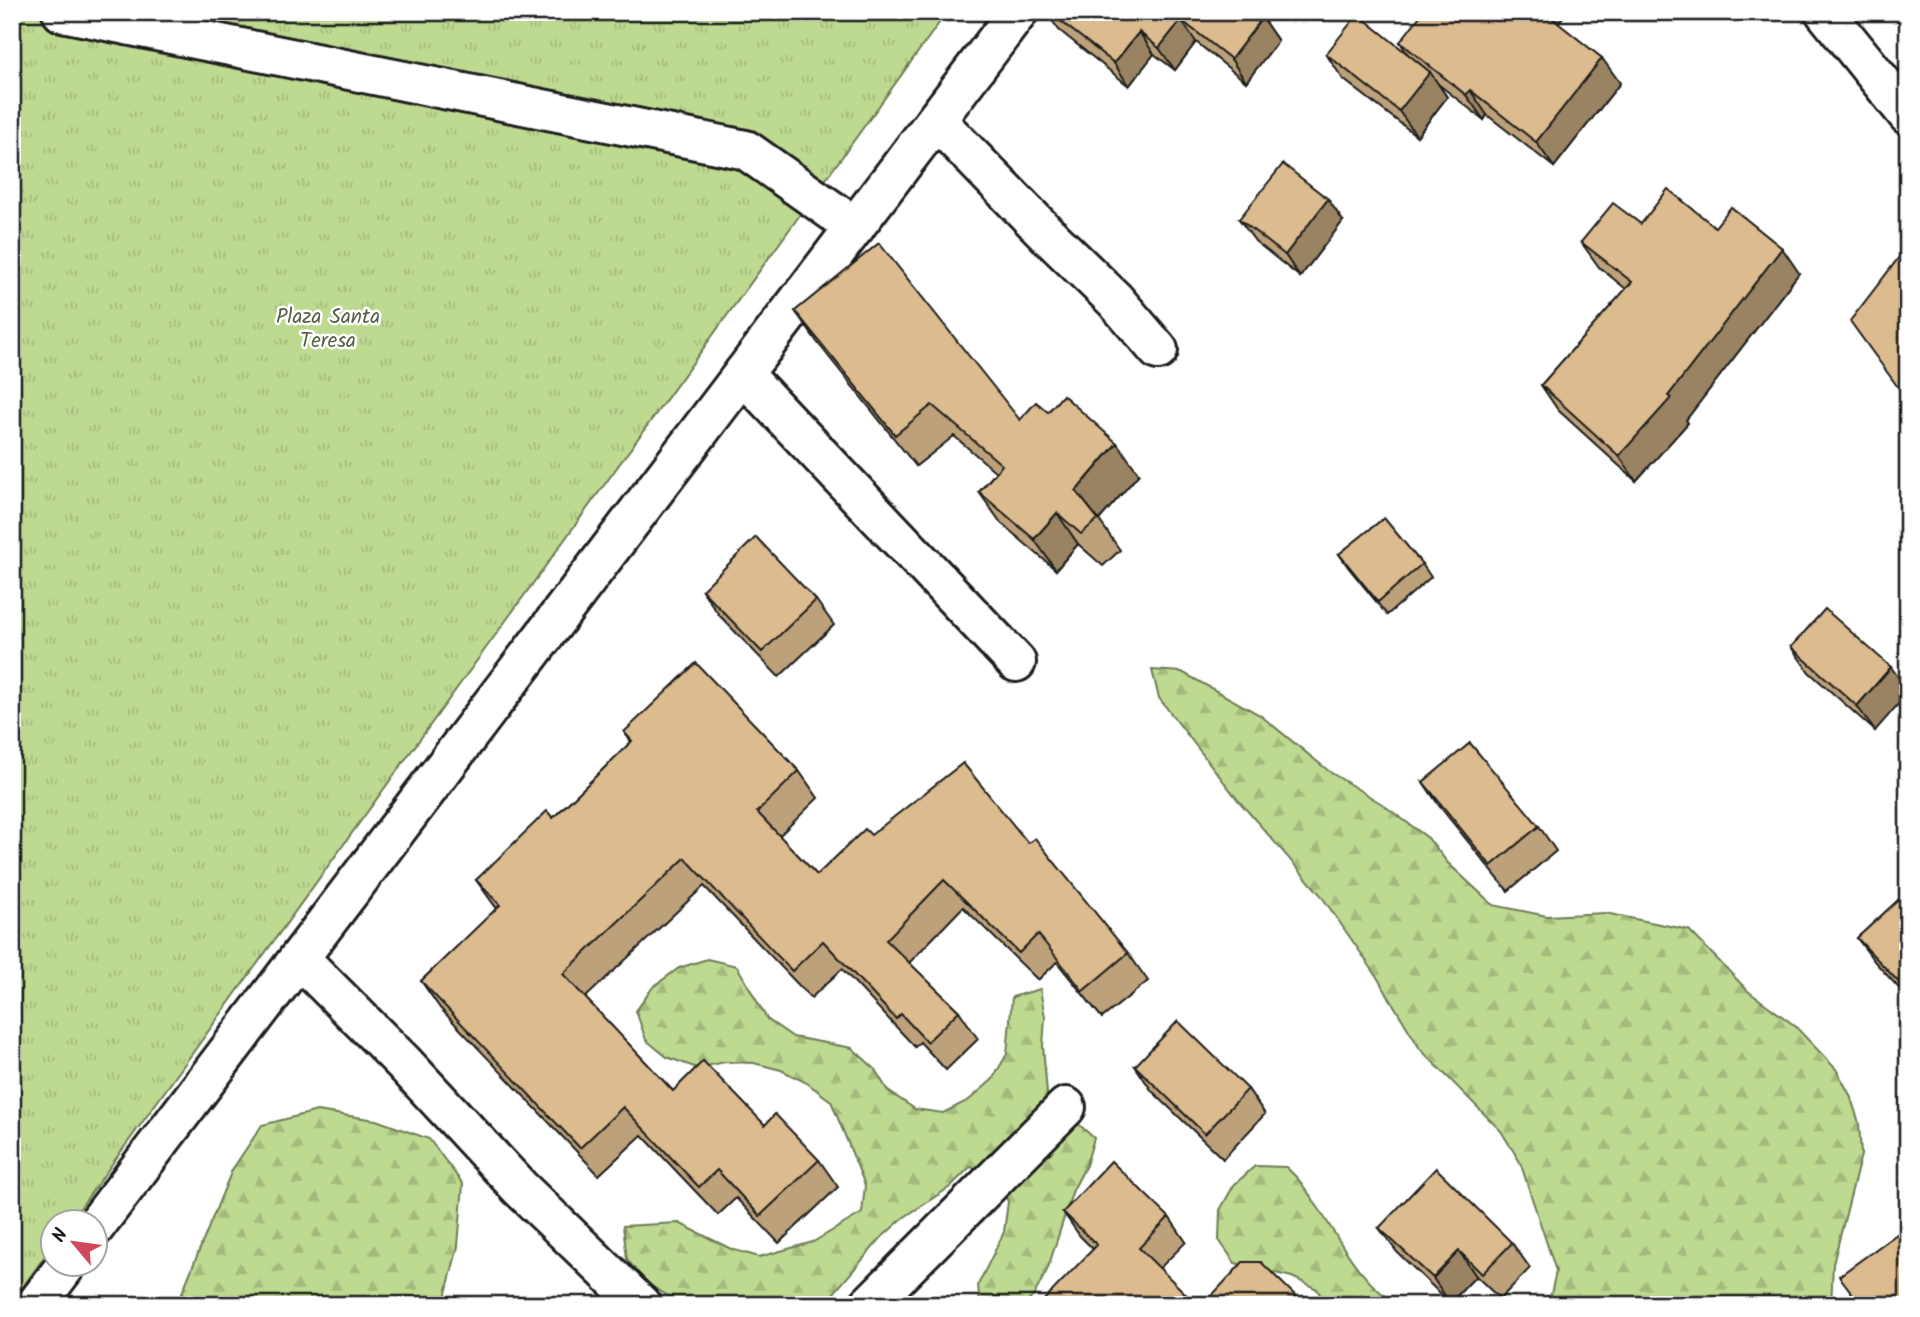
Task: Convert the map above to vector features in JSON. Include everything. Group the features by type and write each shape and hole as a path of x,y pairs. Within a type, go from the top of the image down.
{"street":[{"path":"62,12 746,150 855,227"},
{"path":"108,1210 1018,12"},
{"path":"1825,12 1908,115"},
{"path":"936,120 1115,300 1158,350"},
{"path":"743,374 1016,662"},
{"path":"300,959 403,1062 520,1188 641,1305"},
{"path":"869,1305 1066,1107"},
{"path":"36,1305 57,1278"}],"green space":[{"name":"Plaza Santa Teresa","path":"12,12 947,12 80,1208 38,1208 38,1266 12,1302"},
{"path":"1152,670 1182,672 1260,715 1330,772 1382,804 1428,838 1448,863 1493,905 1547,916 1605,913 1689,930 1749,992 1794,1025 1836,1069 1850,1095 1859,1123 1861,1155 1833,1264 1831,1305 1545,1305 1550,1299 1556,1271 1520,1162 1501,1131 1420,1049 1374,972 1320,894 1238,800 1159,698"},
{"path":"707,959 737,966 767,1019 793,1037 852,1048 874,1068 888,1091 915,1109 943,1113 969,1100 992,1080 1007,1054 1012,997 1040,989 1045,1017 1043,1046 1048,1105 1073,1119 1094,1138 1086,1165 1073,1190 1048,1268 1034,1295 1025,1305 980,1305 978,1285 1004,1232 1008,1202 997,1174 970,1167 950,1187 903,1218 881,1238 821,1305 683,1305 645,1282 627,1259 623,1226 679,1223 731,1249 759,1257 813,1242 862,1213 865,1185 831,1101 807,1083 781,1070 754,1063 725,1062 697,1068 667,1057 646,1040 636,1011 653,987 679,968"},
{"path":"317,1111 376,1120 429,1139 463,1184 458,1246 443,1305 177,1305 232,1170 262,1125"},
{"path":"1255,1166 1286,1167 1302,1184 1346,1252 1370,1283 1400,1305 1326,1305 1317,1289 1292,1277 1235,1263 1219,1240 1220,1210 1234,1185"}],"building":[{"path":"1049,12 1254,12 1262,18 1231,59 1181,20 1159,48 1139,32 1114,63"},
{"path":"1423,12 1544,12 1602,58 1536,142 1470,90 1466,95 1400,42"},
{"path":"1358,14 1430,72 1399,111 1326,54"},
{"path":"1283,164 1328,199 1285,255 1239,219"},
{"path":"1668,189 1715,227 1731,207 1782,248 1668,396 1671,398 1619,456 1541,385 1632,282 1581,242 1613,203 1641,224"},
{"path":"879,243 1020,420 1036,402 1048,412 1063,395 1117,443 1076,491 1098,519 1081,534 1057,513 1034,539 979,492 1002,465 932,405 895,435 795,311"},
{"path":"1900,256 1908,267 1908,401 1850,321"},
{"path":"1384,518 1422,564 1378,602 1339,554"},
{"path":"756,537 816,600 762,652 702,590"},
{"path":"1825,609 1891,667 1857,706 1791,647"},
{"path":"696,663 799,771 757,812 817,875 865,829 871,835 963,763 1028,843 1035,838 1128,953 1083,991 1038,934 1019,953 944,880 886,940 959,1011 927,1042 901,1014 896,1019 823,941 792,971 685,858 563,974 673,1091 703,1061 765,1125 775,1114 819,1160 760,1216 717,1170 699,1187 623,1107 580,1148 421,981 500,905 476,880 547,811 553,818 632,741 624,732"},
{"path":"1470,743 1539,826 1491,866 1423,782"},
{"path":"1908,891 1908,992 1857,938"},
{"path":"1178,1021 1248,1089 1205,1134 1135,1066"},
{"path":"1111,1161 1169,1217 1139,1248 1197,1305 1039,1305 1097,1245 1063,1212"},
{"path":"1436,1168 1512,1243 1482,1274 1459,1251 1433,1278 1379,1228"},
{"path":"1908,1226 1908,1305 1861,1305 1839,1276"},
{"path":"1243,1262 1261,1262 1305,1305 1203,1305"}]}
